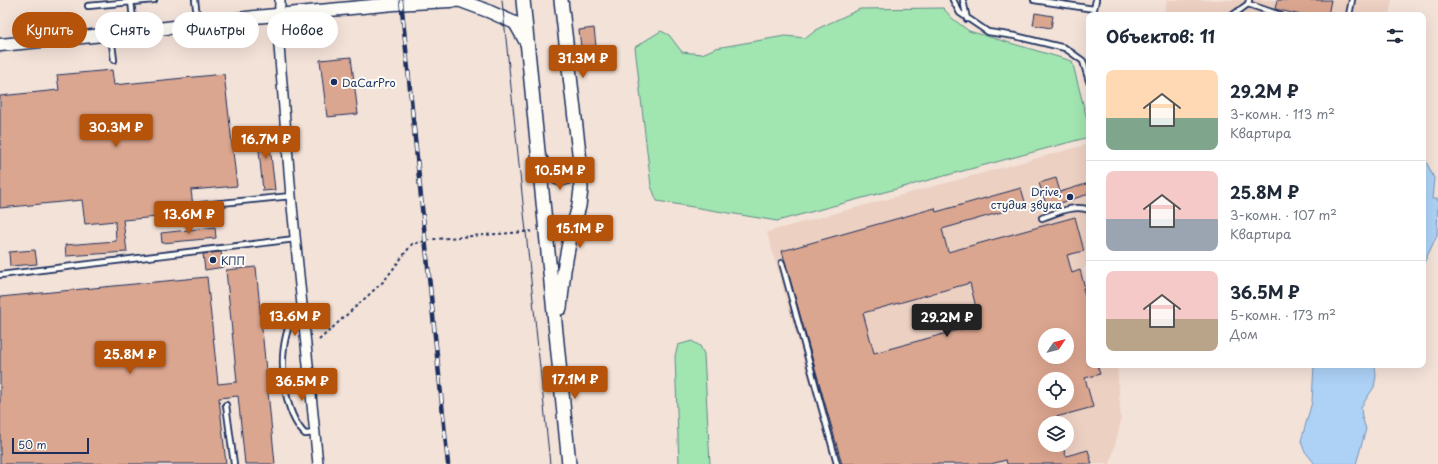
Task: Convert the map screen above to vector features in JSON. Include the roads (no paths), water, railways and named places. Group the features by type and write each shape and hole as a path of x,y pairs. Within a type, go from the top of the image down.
{"main road":[{"path":"523,0 540,159 569,464"},
{"path":"557,338 564,270 579,206 581,189 580,161 561,0"},
{"path":"540,159 548,172 562,179 568,178 574,172 580,161"}],"street":[{"path":"280,0 280,12"},
{"path":"303,12 432,1 464,1 515,23 528,47"},
{"path":"0,45 95,36"},
{"path":"279,48 290,196 316,433 318,464"}],"lane":[{"path":"88,6 154,0"},
{"path":"195,0 196,12"},
{"path":"953,0 960,13 988,32 1015,36 1065,48 1083,60 1086,70"},
{"path":"963,0 967,19"},
{"path":"1034,0 1069,3 1094,9 1096,0"},
{"path":"1350,12 1352,0"},
{"path":"131,1 132,12"},
{"path":"1236,12 1248,2 1273,12"},
{"path":"113,48 114,60"},
{"path":"202,205 290,196"},
{"path":"1042,218 1068,209 1082,207 1086,209"},
{"path":"0,275 295,239"},
{"path":"782,263 837,464"},
{"path":"302,303 291,321 286,336 283,354 285,383 289,408 296,425 305,434 316,433"},
{"path":"226,405 234,464"}],"water":[{"path":"1426,161 1434,178 1432,199 1438,199 1437,235 1426,259"},
{"path":"1314,368 1375,368 1376,376 1374,387 1361,407 1362,417 1366,429 1356,464 1315,464 1304,450 1301,441 1312,402"}],"tram line":[{"path":"502,0 550,464"}],"railway":[{"path":"401,0 448,464"}],"place":[{"name":"DaCarPro","path":"334,82"},
{"name":"Drive, студия звука","path":"1070,197"},
{"name":"КПП","path":"213,260"}]}
